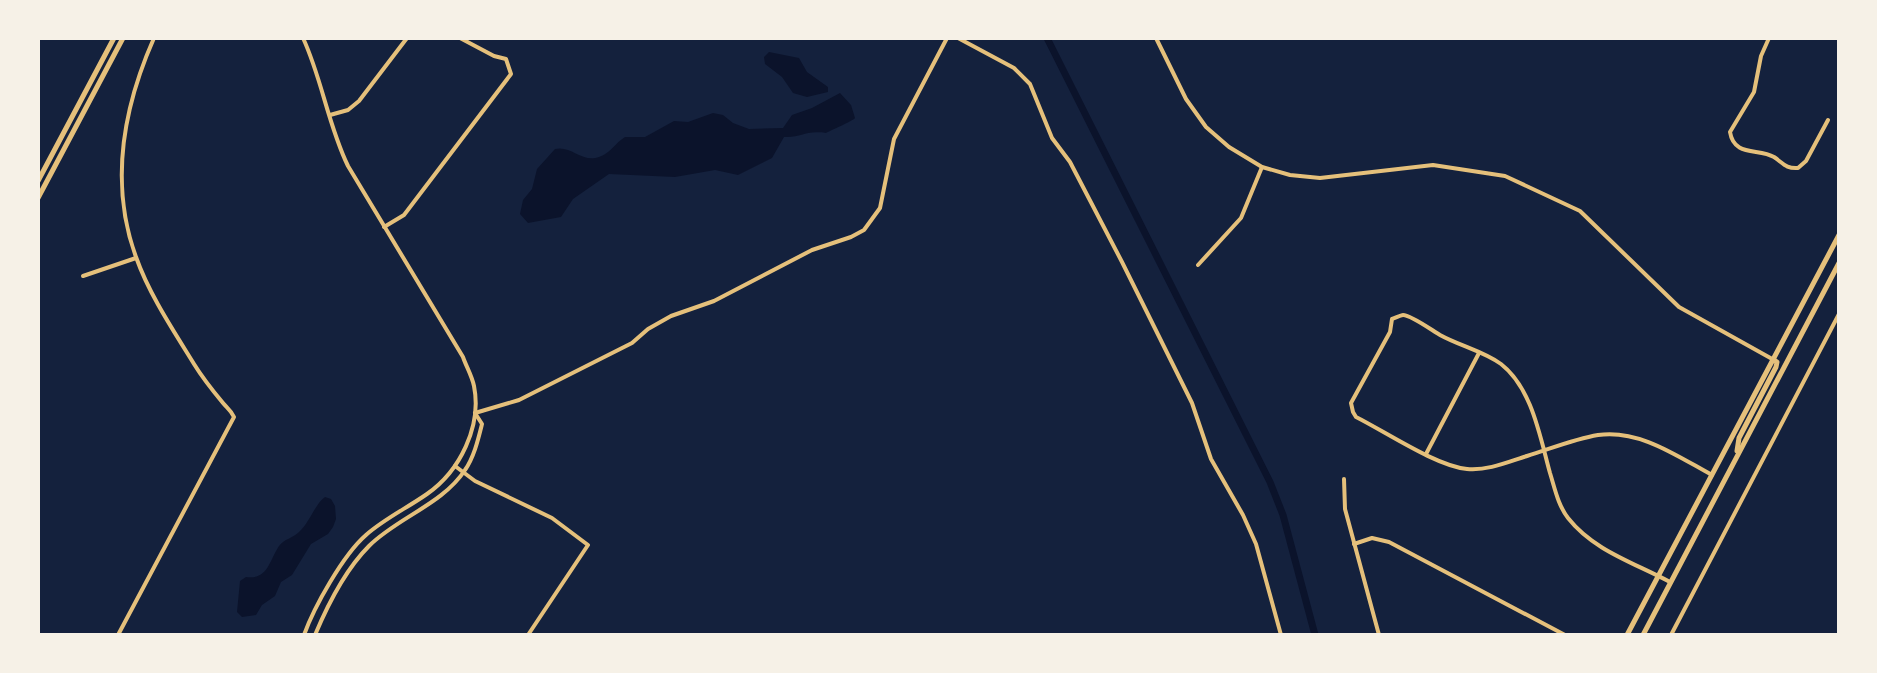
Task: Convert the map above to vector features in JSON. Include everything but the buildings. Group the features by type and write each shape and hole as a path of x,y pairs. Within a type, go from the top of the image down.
{"main road":[{"path":"38,181 114,38"},
{"path":"38,198 123,38"},
{"path":"1627,635 1839,235"},
{"path":"1643,635 1839,263"},
{"path":"1735,460 1739,438 1776,367 1774,360"}],"street":[{"path":"118,635 234,417 195,366 154,297 136,258 127,221 121,147 128,110 154,38"},
{"path":"303,38 314,62 336,140 384,227 463,357 474,386 475,413 464,449 455,466 428,494 384,521 354,548 340,566 304,635"},
{"path":"330,115 348,110 359,101 407,38"},
{"path":"384,227 404,215 511,74 506,59 460,38"},
{"path":"475,413 519,400 632,343 648,329 671,316 714,301 812,250 864,230 880,208 894,139 947,38"},
{"path":"958,38 1003,61 1030,84 1052,138 1070,162 1192,403 1211,459 1256,544 1281,635"},
{"path":"1156,38 1186,99 1206,127 1229,147 1262,167 1290,175 1320,178 1433,165 1505,176 1580,211 1679,307 1774,360"},
{"path":"1769,38 1761,56 1754,92 1730,132 1733,142 1747,152 1769,155 1787,167 1798,168 1806,161 1828,120"},
{"path":"1198,265 1241,218 1262,167"},
{"path":"83,276 136,258"},
{"path":"1671,635 1839,314"},
{"path":"1671,582 1584,537 1559,502 1544,451 1529,402 1501,365 1480,353 1403,315 1392,319 1390,332 1351,408 1356,417 1426,454 1450,466 1470,470 1492,467 1544,451 1596,435 1619,434 1658,446 1712,475"},
{"path":"1426,454 1480,353"},
{"path":"315,635 340,585 370,545 434,499 464,472 482,424 475,413"},
{"path":"455,466 475,481 552,518 588,545 528,635"},
{"path":"1344,479 1345,509 1379,635"},
{"path":"1354,544 1372,538 1389,542 1565,635"}],"water":[{"path":"769,52 799,58 807,72 828,87 828,92 807,97 793,93 782,77 765,64 764,57"},
{"path":"840,93 851,105 855,118 826,133 784,137 772,158 738,175 715,170 675,177 609,174 573,199 561,217 528,223 520,214 537,169 555,149 566,149 587,158 599,157 625,137 645,137 674,121 688,122 713,113 749,129 783,128 792,115"},
{"path":"325,497 331,499 335,506 333,527 328,534 311,544 292,575 281,582 275,596 262,605 256,615 242,617 237,612 240,581 259,576 279,546 303,528"}],"waterway":[{"path":"1047,38 1270,482 1283,515 1315,635"}]}
